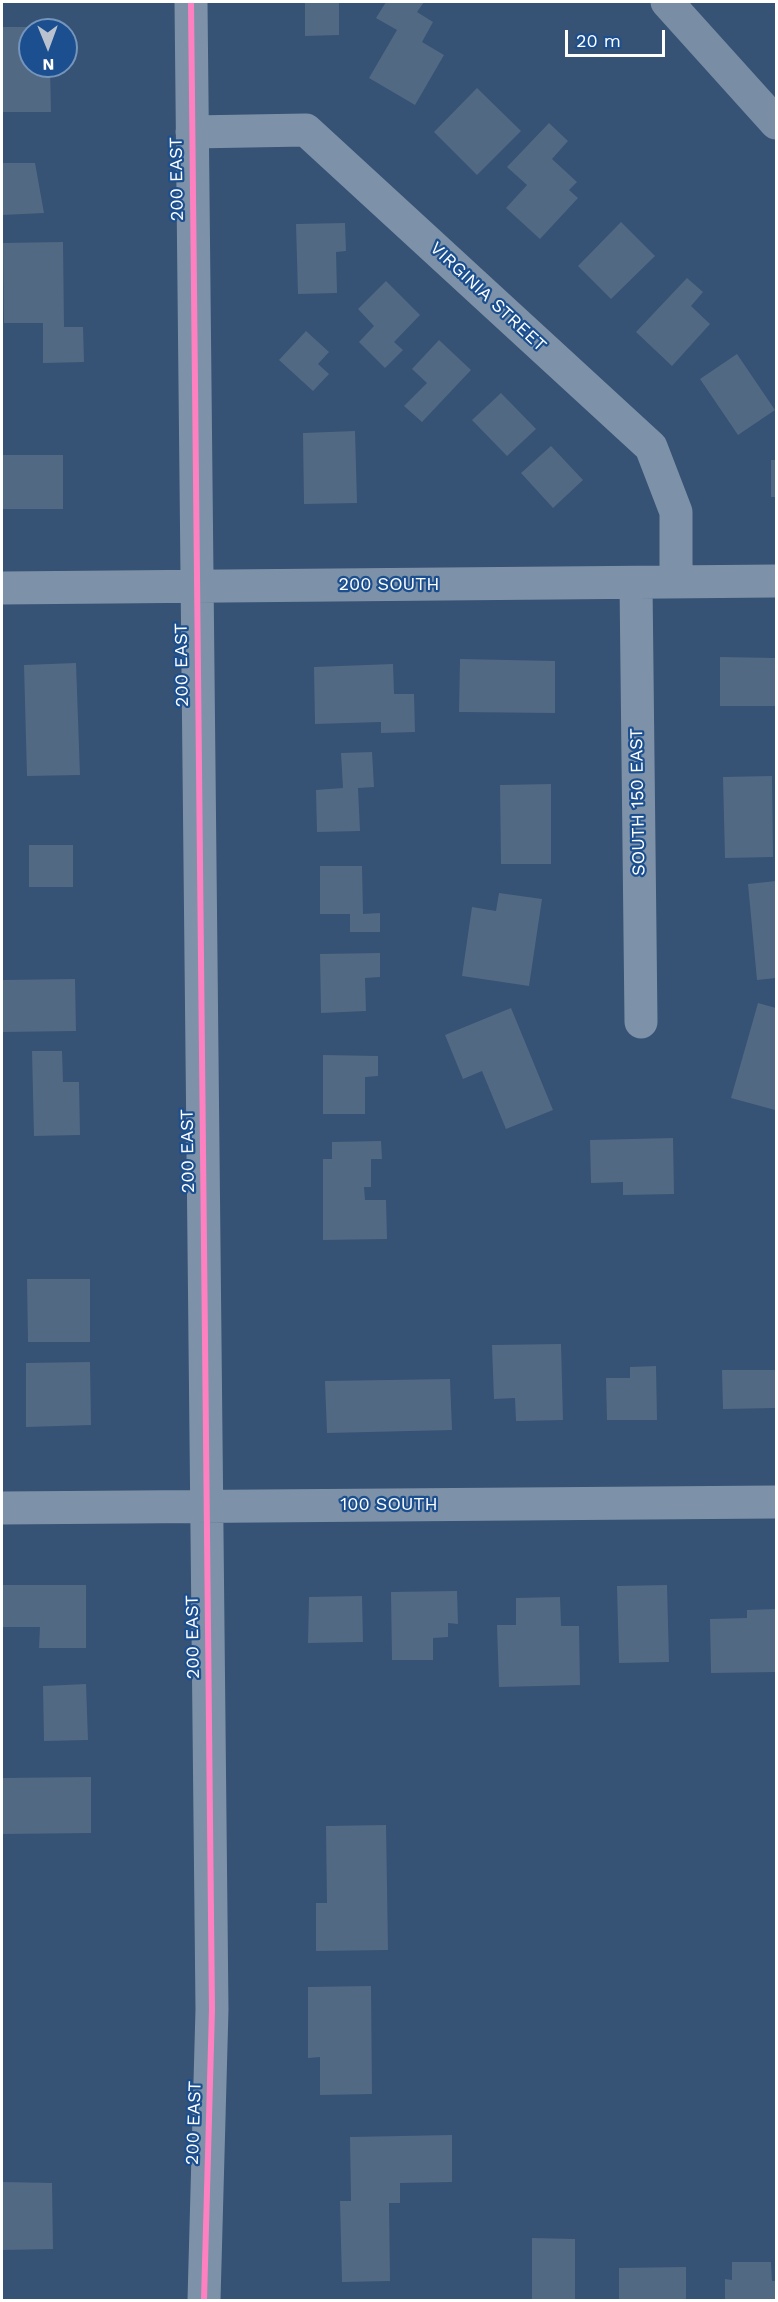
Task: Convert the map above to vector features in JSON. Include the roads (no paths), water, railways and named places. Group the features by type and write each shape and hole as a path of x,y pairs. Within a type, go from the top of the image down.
{"main road":[{"path":"667,2 777,123"}],"street":[{"name":"200 EAST","path":"190,2 212,2009 204,2301"},
{"name":"VIRGINIA STREET","path":"192,132 306,130 651,447 676,512 676,582"},
{"name":"200 SOUTH","path":"2,588 777,581"},
{"name":"SOUTH 150 EAST","path":"636,583 641,1022"},
{"name":"100 SOUTH","path":"2,1508 777,1502"}]}
